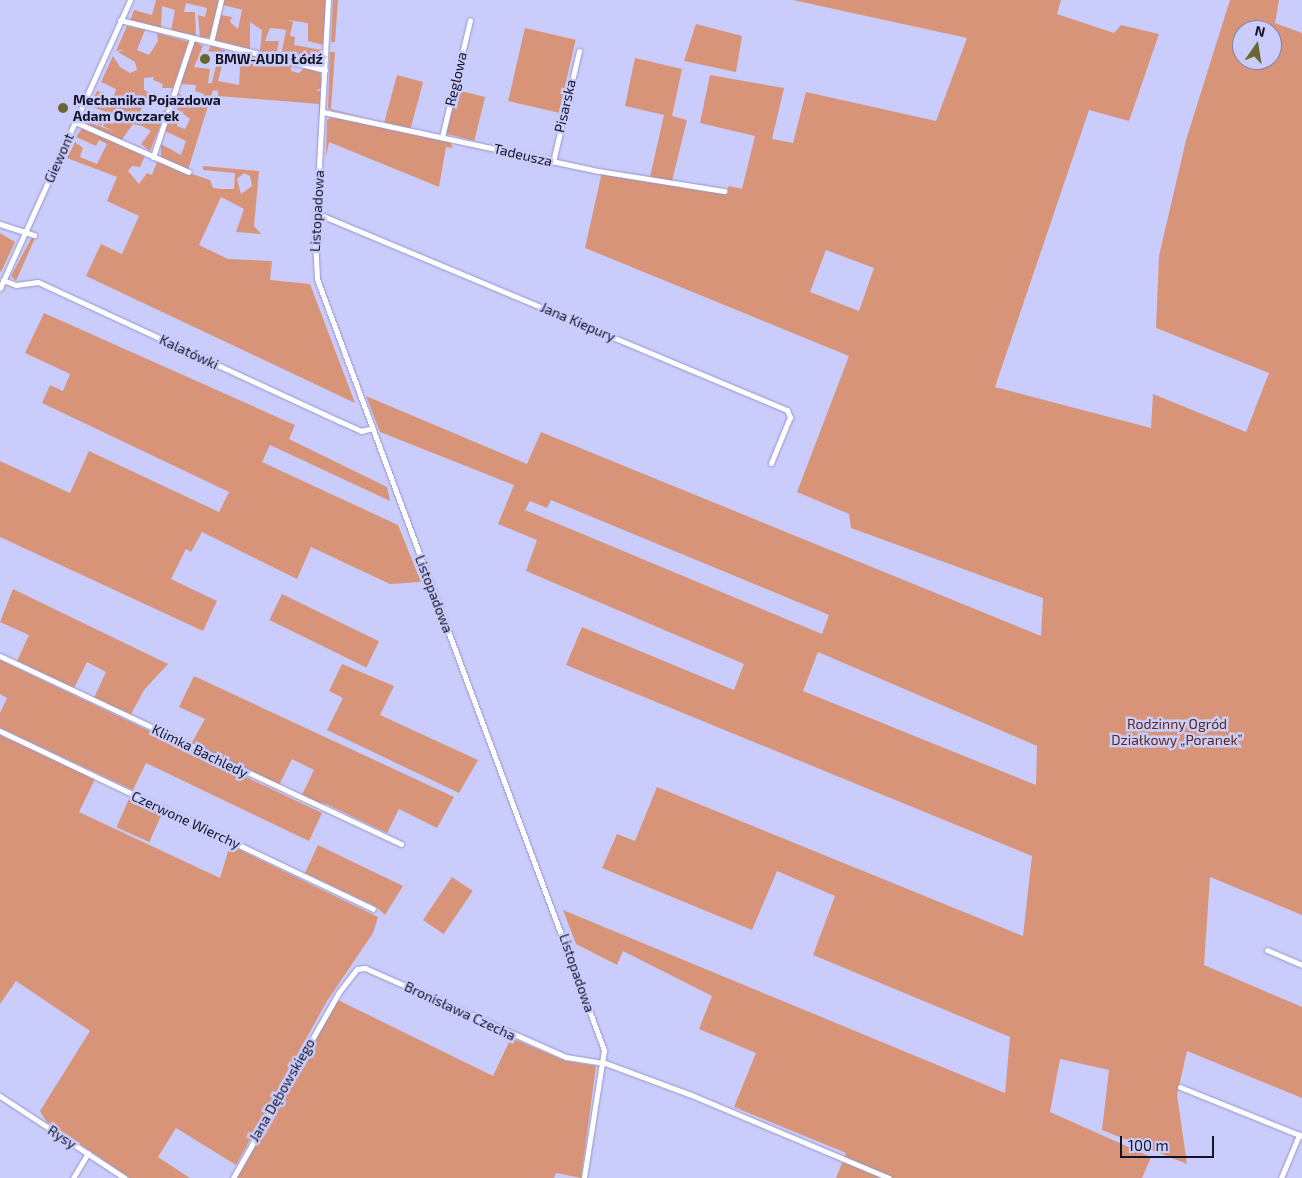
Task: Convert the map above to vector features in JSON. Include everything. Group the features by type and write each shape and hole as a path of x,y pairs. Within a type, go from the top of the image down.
{"street":[{"name":"Giewont","path":"0,288 130,0"},
{"path":"211,42 221,0"},
{"name":"Listopadowa","path":"328,0 316,213 317,279 564,934 605,1063 584,1178"},
{"path":"120,20 325,70"},
{"name":"Reglowa","path":"442,137 470,20"},
{"path":"153,157 192,38"},
{"name":"Pisarska","path":"553,162 579,51"},
{"name":"Tadeusza","path":"323,112 553,162 724,192"},
{"path":"75,122 189,172"},
{"name":"Jana Kiepury","path":"316,213 787,410 790,417 771,463"},
{"path":"0,224 34,235"},
{"name":"Kalatówki","path":"4,280 16,285 38,282 346,425 361,431 373,428"},
{"name":"Klimka Bachledy","path":"0,656 401,844"},
{"name":"Czerwone Wierchy","path":"0,731 372,909"},
{"path":"1267,950 1302,965"},
{"name":"Bronisława Czecha","path":"332,1003 357,969 371,969 566,1057 605,1063"},
{"name":"Jana Dębowskiego","path":"234,1178 332,1003"},
{"path":"605,1063 739,1114 889,1178"},
{"path":"1180,1087 1300,1136 1281,1178"},
{"name":"Rysy","path":"1,1098 125,1178"},
{"path":"73,1178 88,1153"}],"green space":[{"path":"156,0 220,0 212,37 200,38 198,15 205,17 207,8 186,3 184,12 195,12 196,36 171,31 175,10 162,6 161,28 130,21 134,10 152,15"},
{"path":"224,0 326,0 323,45 308,41 308,23 288,20 293,22 290,36 295,37 294,45 322,50 323,61 315,64 281,56 286,30 280,29 270,28 265,41 279,41 276,56 260,52 262,30 250,22 250,49 215,40 221,15 232,17 230,22 238,29 242,10 247,11 223,5"},
{"path":"333,0 338,0 335,42 331,42"},
{"name":"Rodzinny Ogród Działkowy „Poranek”","path":"793,0 1061,0 1057,14 1114,33 1121,25 1159,34 1129,121 1089,110 995,387 1151,428 1153,394 1246,432 1269,373 1156,328 1159,256 1186,140 1230,0 1279,0 1276,20 1232,20 1232,70 1282,70 1282,26 1302,33 1302,915 1210,877 1204,965 1302,1007 1302,1098 1187,1051 1177,1095 1187,1164 1102,1130 1109,1070 1060,1059 1050,1112 1151,1157 1142,1178 836,1178 846,1153 734,1107 756,1053 699,1029 712,996 623,951 617,965 576,944 563,910 1005,1093 1010,1037 813,955 835,896 777,871 752,930 602,868 617,834 635,841 657,787 1023,936 1032,856 566,665 582,627 734,690 744,664 526,571 537,540 498,524 514,485 380,432 366,396 527,464 541,432 1041,636 1043,598 851,528 849,514 797,492 849,356 585,248 602,172 709,192 726,192 729,186 742,189 755,136 700,123 710,75 784,88 772,139 793,143 806,92 936,121 967,38","holes":["826,250 874,268 859,311 810,292","551,500 829,615 822,634 525,510 530,501 547,508","818,652 1037,746 1036,785 803,691"]},
{"path":"696,24 742,36 736,72 684,61"},
{"path":"127,26 145,30 137,50 149,55 158,41 157,33 189,42 173,88 162,88 163,84 153,80 154,77 144,78 144,90 166,100 165,104 146,99 139,114 152,117 167,109 150,151 141,144 151,131 142,126 133,124 121,141 84,123 88,110 104,118 101,126 92,121 90,112 91,123 115,132 103,126 106,119 113,124 117,116 90,106 97,91 105,93 102,100 110,104 116,89 101,82 113,56 120,67 130,73 137,70 135,62 118,52 126,49 116,51"},
{"path":"525,28 576,40 559,113 508,101"},
{"path":"195,42 203,46 194,67 210,69 208,83 212,83 219,53 208,51 211,45 226,51 218,81 239,85 240,68 230,55 233,50 291,64 291,71 299,73 304,68 320,72 322,87 316,91 321,91 320,122 319,104 218,96 218,91 213,90 188,170 161,158 161,144 181,155 186,141 165,131 170,115 179,117 177,126 185,129 190,119 173,106 170,111 176,92 185,97 184,101 200,106 204,94 195,91 196,85 179,84"},
{"path":"330,52 335,52 331,109 365,118 331,110 328,108"},
{"path":"635,58 682,69 672,116 687,120 672,181 650,177 664,115 625,106"},
{"path":"397,75 423,82 410,129 384,122"},
{"path":"457,90 485,97 474,141 446,134"},
{"path":"332,117 450,142 453,148 446,147 439,187 329,142 326,157 327,120"},
{"path":"82,128 145,156 140,167 132,166 128,171 139,184 147,173 152,175 157,162 210,180 213,188 221,189 234,189 235,173 203,170 203,166 259,171 254,226 261,234 236,232 244,209 221,197 199,245 228,259 272,261 270,280 310,284 355,403 86,276 101,244 122,254 139,216 107,201 117,177 67,158 75,142 83,148 80,157 97,164 107,144 99,140 96,146 76,137","holes":["244,173 250,176 252,186 241,194 237,179"]},
{"path":"0,233 15,242 1,272 0,271"},
{"path":"32,237 35,238 16,281 11,276"},
{"path":"44,313 295,425 289,439 387,487 390,501 270,445 262,462 398,525 421,582 390,584 311,547 297,579 202,532 191,552 186,549 171,579 217,601 203,631 0,537 0,461 70,493 89,451 219,512 229,492 42,403 50,385 63,391 70,374 25,353"},
{"path":"13,589 168,664 144,690 130,716 94,698 106,672 87,662 74,688 17,661 29,635 0,622"},
{"path":"282,594 379,641 366,667 269,620"},
{"path":"0,660 322,813 309,841 146,763 133,790 0,728 0,713 7,698 0,694"},
{"path":"342,664 394,686 380,715 478,760 459,793 327,730 343,698 329,691"},
{"path":"194,676 454,797 437,828 399,809 387,833 326,804 300,799 314,770 292,759 277,789 190,746 205,719 179,707"},
{"path":"0,735 95,779 79,812 220,878 230,845 378,917 373,933 327,1001 236,1165 176,1128 158,1157 190,1178 130,1178 46,1121 40,1111 90,1031 16,981 0,1004"},
{"path":"129,799 162,814 149,842 116,827"},
{"path":"318,845 403,886 385,915 375,906 305,873"},
{"path":"452,877 473,891 444,934 423,920"},
{"path":"338,1000 493,1076 511,1038 566,1061 596,1066 581,1178 556,1173 554,1178 237,1178"}],"place":[{"name":"BMW-AUDI Łódź","path":"205,59"},
{"name":"Mechanika Pojazdowa Adam Owczarek","path":"63,108"}]}
